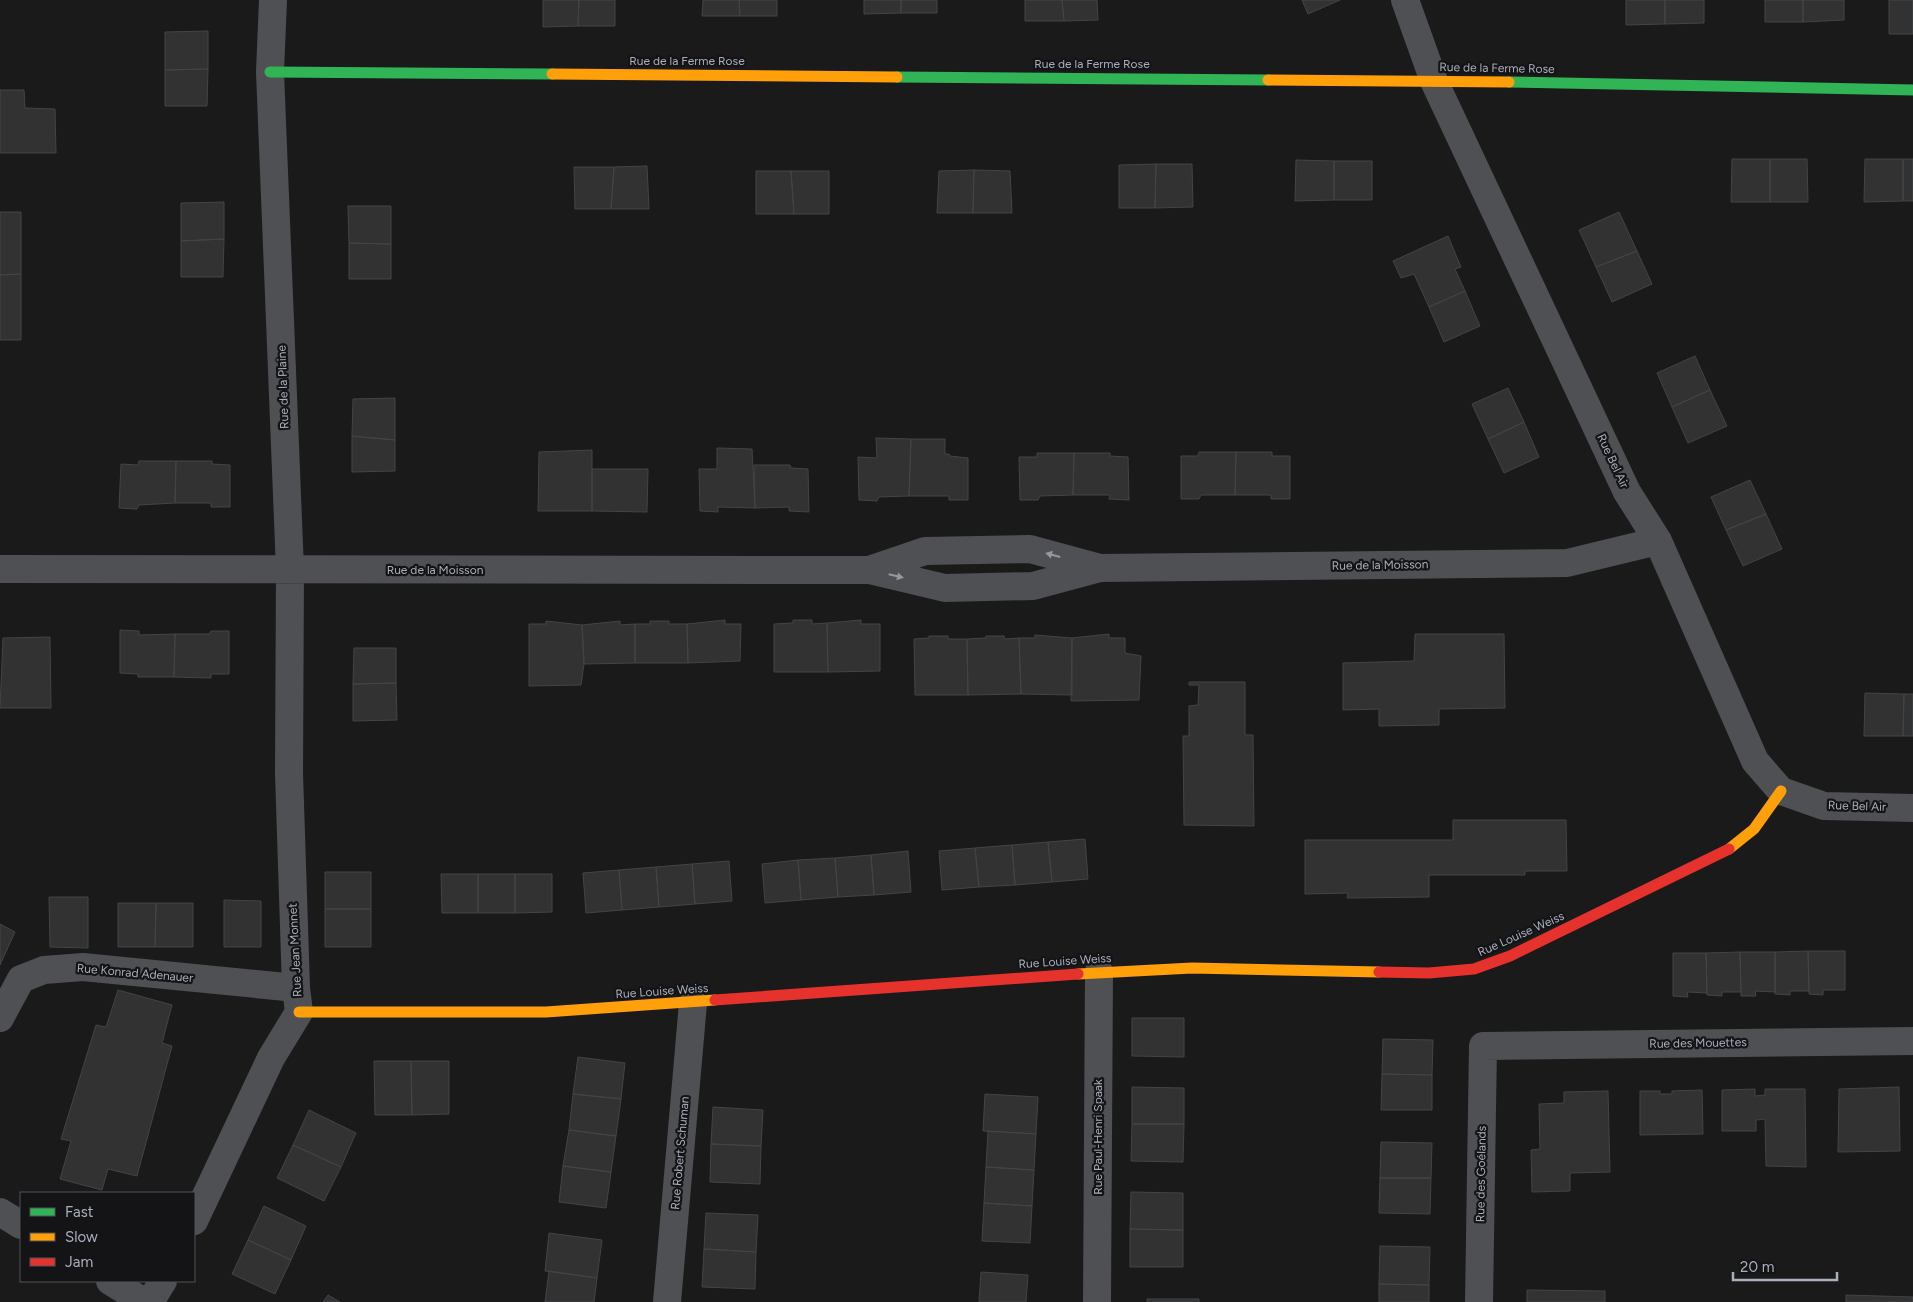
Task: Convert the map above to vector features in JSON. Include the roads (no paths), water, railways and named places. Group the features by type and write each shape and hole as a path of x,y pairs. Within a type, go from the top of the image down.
{"street":[{"name":"Rue de la Plaine","path":"273,0 270,72 290,570 288,773"},
{"name":"Rue Bel Air","path":"1405,0 1434,81 1627,492 1658,541 1755,761 1781,791 1824,806 1913,808"},
{"name":"Rue de la Ferme Rose","path":"270,72 1434,81 1913,90"},
{"name":"Rue de la Moisson","path":"0,569 869,570 945,588 1033,586 1100,568 1566,563 1658,541"},
{"name":"Rue de la Moisson","path":"869,570 925,551 1030,549 1100,568"},
{"name":"Rue Jean Monnet","path":"195,1219 297,1000 288,773"},
{"name":"Rue Louise Weiss","path":"297,1000 546,1012 693,1003 1099,972 1192,968 1429,973 1474,969 1510,956 1733,847 1754,829 1781,791"},
{"name":"Rue Konrad Adenauer","path":"0,1018 21,979 44,970 84,968 297,1000"},
{"name":"Rue Paul-Henri Spaak","path":"1097,1302 1099,972"},
{"name":"Rue Robert Schuman","path":"668,1302 693,1003"},
{"name":"Rue des Mouettes","path":"1483,1046 1913,1041"},
{"name":"Rue des Goélands","path":"1479,1302 1483,1046"},
{"path":"0,1212 20,1224"},
{"path":"112,1282 144,1302"},
{"path":"150,1302 161,1282"}]}
